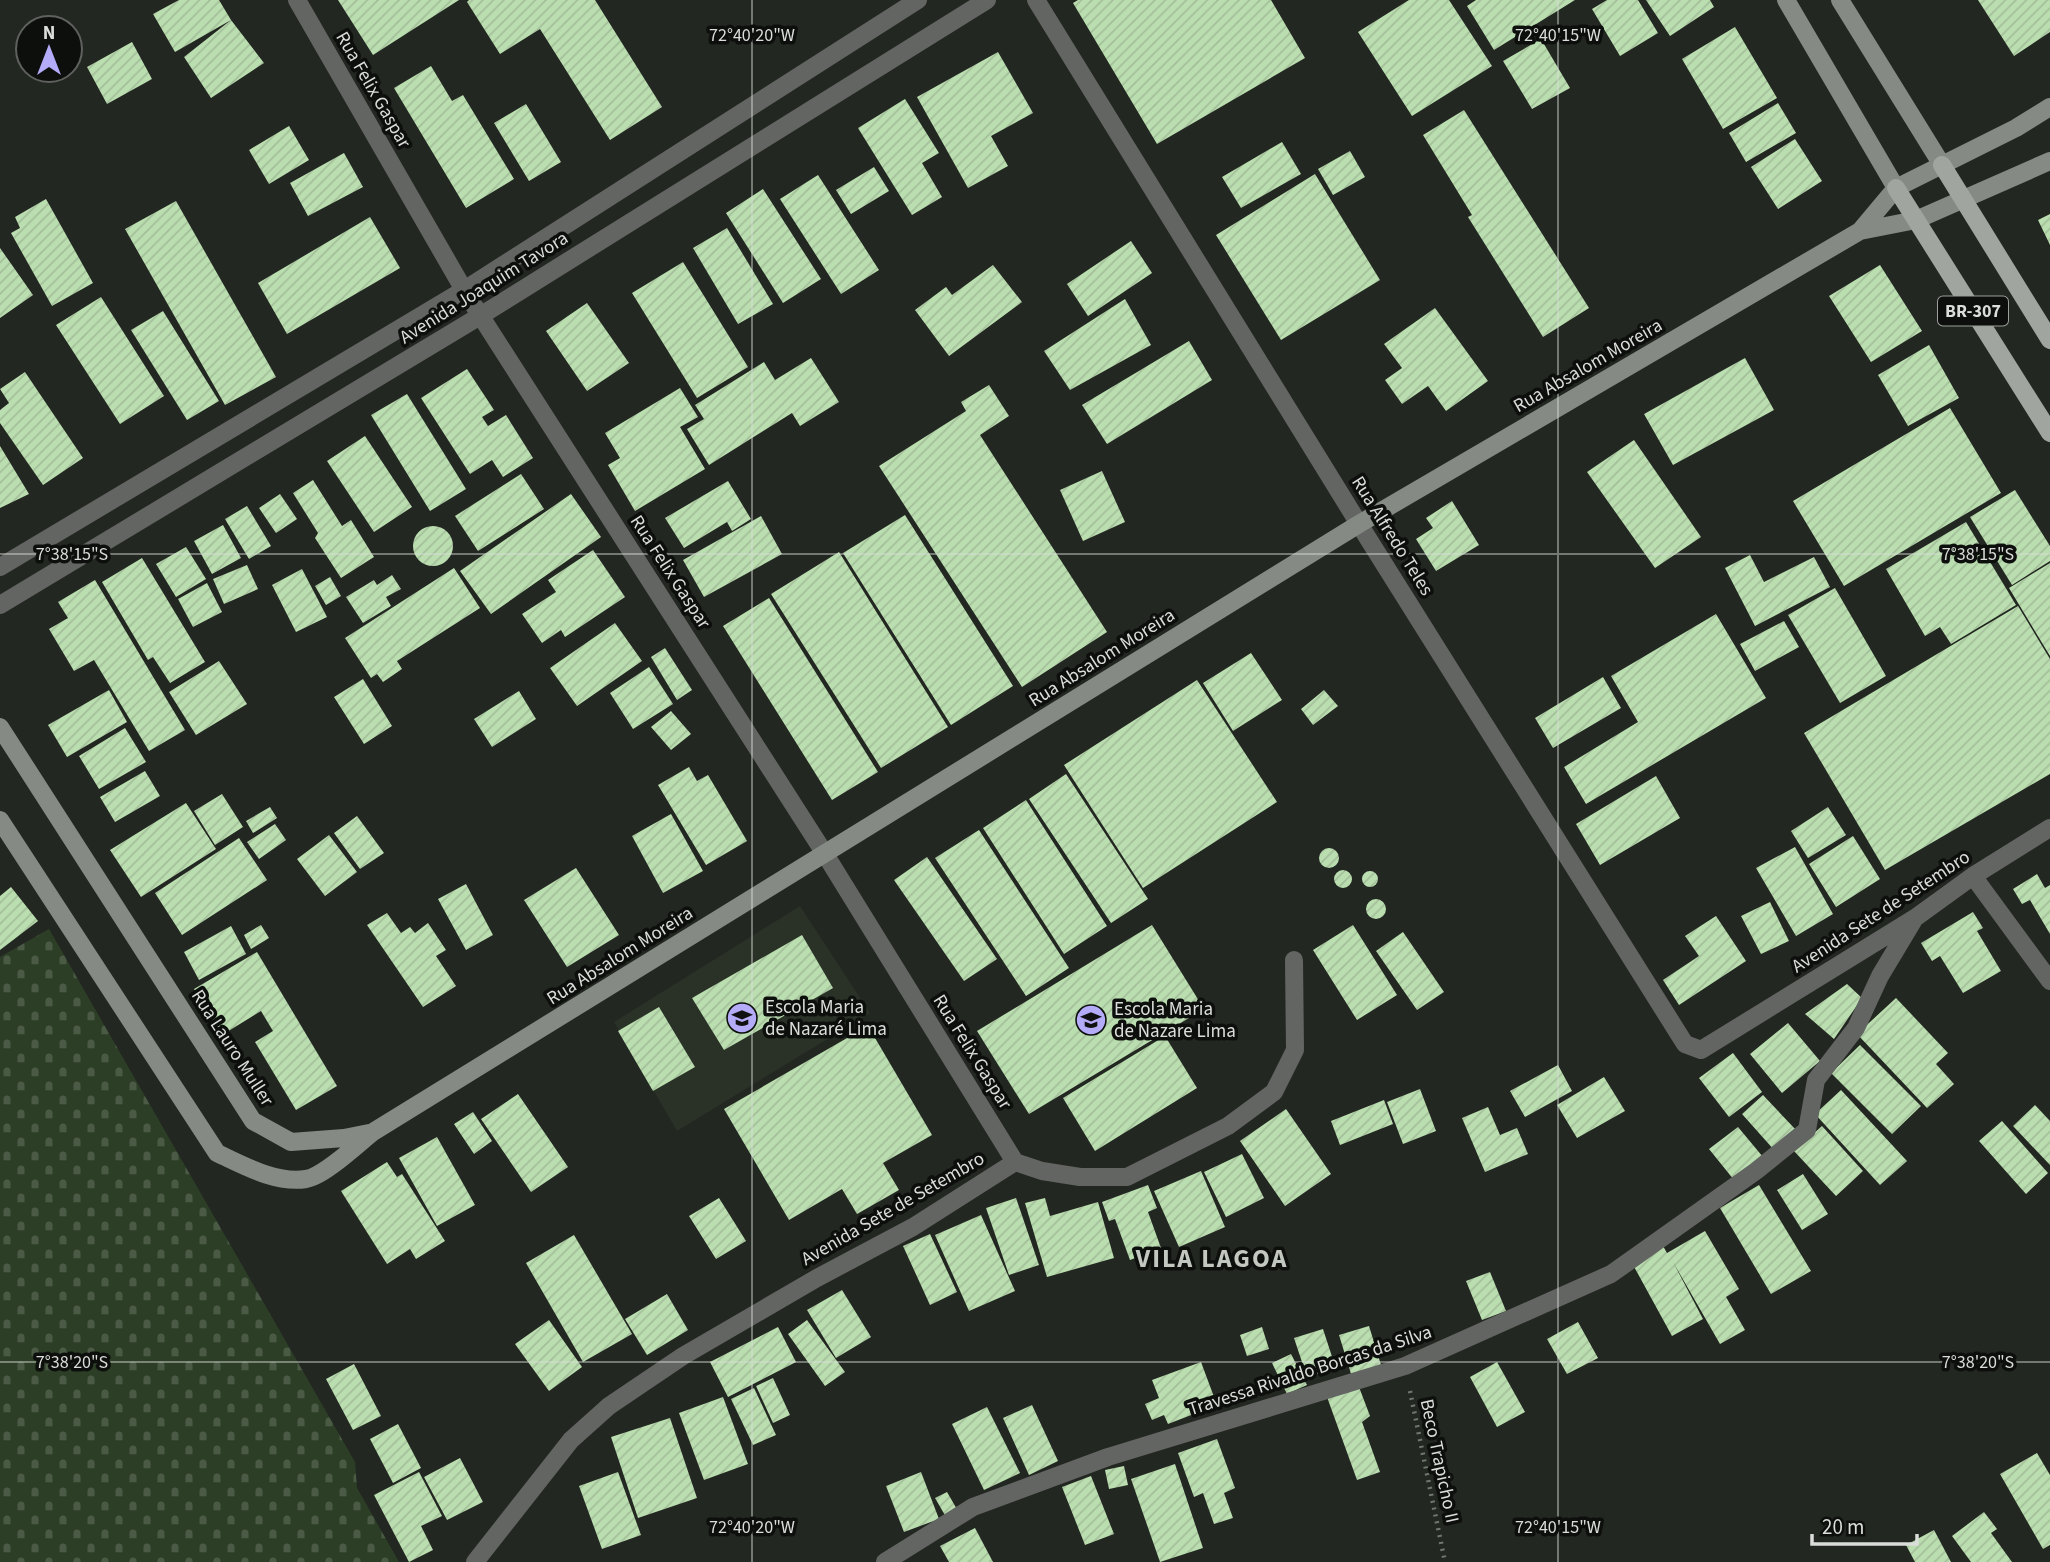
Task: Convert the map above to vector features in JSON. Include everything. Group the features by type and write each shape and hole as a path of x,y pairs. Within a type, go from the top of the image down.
{"main road":[{"name":"BR-307","path":"1942,164 2050,340"},
{"name":"BR-307","path":"1896,188 2050,433"}],"street":[{"name":"Rua Felix Gaspar","path":"298,0 480,316 825,854 1015,1162"},
{"name":"Avenida Joaquim Tavora","path":"0,567 464,290 918,0"},
{"name":"Avenida Joaquim Tavora","path":"0,605 480,316 986,0"},
{"name":"Rua Alfredo Teles","path":"1036,0 1359,524 1685,1044 1701,1051 1734,1031"},
{"path":"1786,0 1896,188 2016,128 2050,107"},
{"path":"1840,0 1942,164"},
{"name":"Rua Absalom Moreira","path":"373,1132 1359,524 1860,231 1916,220 2050,161"},
{"name":"Rua Absalom Moreira","path":"1860,231 1896,188"},
{"name":"Rua Lauro Muller","path":"0,727 253,1121 291,1142 344,1138 373,1132"},
{"path":"0,820 217,1153 277,1177 307,1180 333,1164 373,1132"},
{"name":"Avenida Sete de Setembro","path":"1734,1031 1915,918 1973,876 2050,828"},
{"path":"1973,876 2050,981"},
{"name":"Travessa Rivaldo Borcas da Silva","path":"885,1562 973,1507 1108,1457 1405,1366 1611,1274 1756,1171 1807,1130 1816,1080 1856,1028 1880,976 1915,918"},
{"name":"Avenida Sete de Setembro","path":"475,1562 571,1440 609,1406 683,1356 913,1227 1015,1162 1042,1171 1080,1177 1127,1177 1228,1126 1274,1092 1295,1051 1294,960"}],"path":[{"name":"Beco Trapicho II","path":"1405,1366 1445,1562"}],"shaded area":[{"name":"Escola Maria de Nazaré Lima","path":"800,906 870,1013 677,1131 614,1022"}],"green space":[{"path":"49,929 355,1462 357,1488 399,1562 0,1562 0,957"}],"building":[{"path":"179,0 219,0 231,20 175,52 153,14"},
{"path":"338,0 459,0 373,55"},
{"path":"595,0 662,107 610,140 540,29 500,54 467,2"},
{"path":"1078,0 1271,0 1305,58 1157,144 1073,3"},
{"path":"1409,0 1449,0 1492,66 1412,116 1358,32"},
{"path":"1476,0 1575,0 1494,50 1467,6"},
{"path":"1607,0 1638,0 1658,33 1620,56 1592,9"},
{"path":"1646,0 1710,0 1714,7 1670,36"},
{"path":"1978,0 2050,0 2050,32 2014,56"},
{"path":"231,20 264,63 211,98 184,57"},
{"path":"1735,27 1777,98 1723,129 1682,59"},
{"path":"1541,39 1570,88 1532,109 1503,61"},
{"path":"132,42 152,79 107,104 87,67"},
{"path":"998,52 1033,113 991,136 1008,166 968,188 917,97"},
{"path":"431,66 452,101 463,95 514,179 466,208 394,88"},
{"path":"905,99 939,153 922,163 942,197 912,215 858,128"},
{"path":"1778,103 1796,133 1746,162 1729,133"},
{"path":"526,104 561,162 529,181 494,123"},
{"path":"1464,110 1589,308 1543,337 1468,217 1472,215 1423,135"},
{"path":"289,126 309,160 269,184 249,150"},
{"path":"1795,139 1822,181 1778,209 1751,167"},
{"path":"1282,142 1301,174 1241,208 1222,177"},
{"path":"1350,151 1365,177 1333,195 1318,169"},
{"path":"344,153 363,187 308,216 290,183"},
{"path":"874,167 889,191 851,214 836,190"},
{"path":"1315,174 1380,280 1281,340 1216,235"},
{"path":"818,175 879,270 841,294 780,199"},
{"path":"763,189 821,279 783,303 726,213"},
{"path":"46,199 93,283 52,306 11,233 20,228 15,217"},
{"path":"176,201 276,377 225,405 125,229"},
{"path":"2050,214 2050,245 2038,220"},
{"path":"370,217 400,268 287,334 258,283"},
{"path":"727,228 773,304 738,324 693,248"},
{"path":"1131,241 1152,273 1088,316 1067,284"},
{"path":"0,248 33,295 0,318"},
{"path":"683,262 748,367 697,398 632,293"},
{"path":"993,265 1022,302 949,356 915,310 946,287 952,295"},
{"path":"1880,265 1922,331 1871,362 1829,296"},
{"path":"101,297 164,396 120,424 56,325"},
{"path":"1125,299 1151,345 1070,390 1044,351"},
{"path":"587,303 629,363 587,391 546,331"},
{"path":"1435,308 1488,381 1446,411 1428,386 1402,404 1385,380 1402,368 1384,344"},
{"path":"163,311 219,401 187,420 131,330"},
{"path":"1189,341 1212,380 1107,444 1082,405"},
{"path":"1929,345 1959,398 1908,426 1878,375"},
{"path":"811,358 839,402 800,426 792,413 709,465 687,429 704,419 695,405 764,362 775,380"},
{"path":"1745,358 1774,410 1673,465 1644,414"},
{"path":"467,369 494,410 482,417 488,426 506,415 533,458 503,477 492,460 470,474 421,398"},
{"path":"25,372 83,458 43,485 0,423 0,410 9,403 0,389"},
{"path":"989,385 1009,416 980,435 1107,632 1022,687 879,466 966,411 961,402"},
{"path":"680,388 698,417 680,427 705,469 635,511 608,465 620,458 605,433"},
{"path":"407,394 466,489 430,511 371,415"},
{"path":"1950,408 2001,493 1844,586 1793,501"},
{"path":"365,436 412,507 374,532 327,461"},
{"path":"1634,440 1701,537 1655,568 1587,472"},
{"path":"0,446 29,494 0,508"},
{"path":"1102,471 1125,522 1083,541 1060,490"},
{"path":"521,474 544,509 478,551 455,516"},
{"path":"313,480 342,526 351,520 374,557 341,578 315,538 318,533 293,493"},
{"path":"728,481 751,519 732,531 727,522 684,548 665,518"},
{"path":"2015,490 2050,546 2050,561 2012,585 1970,517"},
{"path":"280,494 297,519 276,533 259,508"},
{"path":"571,494 601,537 491,614 460,571"},
{"path":"1452,501 1479,545 1436,571 1416,539 1433,528 1426,518"},
{"path":"247,506 271,546 249,559 225,519"},
{"path":"905,515 1013,686 951,725 843,553"},
{"path":"761,516 782,554 704,597 683,560"},
{"path":"1966,522 2016,605 1951,644 1940,627 1925,636 1886,569"},
{"path":"223,525 241,558 212,574 194,541"},
{"path":"433,526 447,532 453,546 447,560 433,566 419,560 413,546 419,532"},
{"path":"186,547 206,579 176,597 156,564"},
{"path":"593,550 625,597 565,637 561,630 542,643 522,614 556,592 548,580"},
{"path":"839,552 948,727 881,768 771,594"},
{"path":"1750,555 1764,582 1814,557 1830,587 1755,626 1725,568"},
{"path":"142,558 205,662 170,683 153,657 148,660 102,582"},
{"path":"2050,563 2050,656 2009,588"},
{"path":"247,565 258,589 224,604 213,579"},
{"path":"454,568 480,608 397,661 402,669 383,682 377,674 371,678 345,638"},
{"path":"302,569 327,617 296,632 272,585"},
{"path":"392,575 401,589 386,597 391,606 363,623 346,597 374,580 377,585"},
{"path":"330,577 341,596 326,605 315,586"},
{"path":"95,580 185,730 149,751 94,660 74,671 49,629 68,618 58,602"},
{"path":"207,583 222,612 193,627 178,599"},
{"path":"1835,588 1886,676 1840,703 1788,615"},
{"path":"769,598 878,772 832,800 723,626"},
{"path":"2018,606 2050,659 2050,774 1885,870 1804,733"},
{"path":"1716,614 1766,698 1586,804 1564,767 1638,722 1611,676"},
{"path":"1784,621 1799,647 1755,671 1740,644"},
{"path":"615,623 642,661 577,706 550,668"},
{"path":"665,648 692,690 677,700 651,657"},
{"path":"1251,653 1282,700 1233,731 1203,683"},
{"path":"219,661 247,704 196,735 169,692"},
{"path":"649,667 673,704 633,729 610,693"},
{"path":"1603,677 1621,708 1553,748 1535,718"},
{"path":"363,679 392,726 364,744 334,697"},
{"path":"1197,680 1277,802 1143,888 1064,765"},
{"path":"109,690 127,722 67,757 48,725"},
{"path":"1324,690 1338,706 1313,725 1301,709"},
{"path":"519,691 536,719 492,747 474,719"},
{"path":"671,711 691,734 671,750 651,727"},
{"path":"125,728 146,762 99,789 79,756"},
{"path":"689,767 697,781 708,775 747,841 706,865 658,785"},
{"path":"145,771 160,796 115,822 100,797"},
{"path":"1066,774 1148,899 1111,923 1029,799"},
{"path":"1656,776 1680,818 1600,865 1576,824"},
{"path":"222,794 243,827 215,845 194,811"},
{"path":"1026,800 1107,926 1064,954 983,828"},
{"path":"186,803 216,849 141,897 110,850"},
{"path":"270,807 277,818 253,833 246,821"},
{"path":"1828,807 1846,835 1808,858 1791,831"},
{"path":"671,814 703,871 663,893 632,836"},
{"path":"357,816 384,853 360,869 334,833"},
{"path":"275,824 286,840 259,859 247,842"},
{"path":"979,830 1069,968 1026,996 935,858"},
{"path":"329,835 357,872 325,896 297,859"},
{"path":"1853,836 1880,879 1836,907 1809,864"},
{"path":"239,838 267,880 182,935 155,893"},
{"path":"1795,847 1833,914 1796,936 1756,868"},
{"path":"1325,848 1333,848 1339,858 1333,868 1325,868 1319,862 1319,854"},
{"path":"927,857 997,959 964,981 894,880"},
{"path":"576,868 619,935 567,967 524,900"},
{"path":"1343,870 1349,873 1352,879 1349,885 1343,888 1337,885 1334,879 1337,873"},
{"path":"1367,871 1373,871 1378,879 1376,885 1367,887 1362,882 1362,876"},
{"path":"2037,874 2045,888 2050,885 2050,934 2030,900 2022,904 2013,889"},
{"path":"466,884 493,935 466,950 438,899"},
{"path":"11,887 38,921 0,950 0,896"},
{"path":"1376,899 1383,902 1386,909 1383,916 1376,919 1369,916 1366,909 1369,902"},
{"path":"1770,902 1789,941 1761,954 1741,916"},
{"path":"1973,912 1983,928 1977,931 2001,971 1963,993 1940,956 1932,961 1921,943"},
{"path":"387,913 401,933 410,927 415,933 428,923 446,950 436,956 456,986 423,1007 367,925"},
{"path":"1716,916 1746,961 1679,1005 1663,980 1699,956 1685,936"},
{"path":"261,925 269,938 251,949 244,935"},
{"name":"Escola Maria de Nazare Lima","path":"1152,925 1204,1009 1029,1114 977,1031"},
{"path":"1353,925 1397,995 1357,1020 1313,950"},
{"path":"231,926 246,954 199,980 184,952"},
{"path":"1403,932 1444,992 1417,1010 1376,951"},
{"path":"802,935 833,988 724,1050 692,998"},
{"path":"257,952 337,1086 296,1110 255,1042 273,1031 261,1011 222,1035 194,989"},
{"path":"1847,984 1862,998 1834,1039 1805,1014"},
{"path":"1896,998 1948,1053 1936,1064 1954,1084 1927,1108 1857,1034"},
{"path":"659,1007 695,1067 653,1091 618,1031"},
{"path":"1788,1023 1820,1061 1782,1093 1750,1054"},
{"path":"868,1026 932,1135 883,1163 899,1190 857,1214 842,1189 789,1220 724,1109"},
{"path":"1165,1036 1197,1088 1095,1151 1063,1098"},
{"path":"1860,1045 1921,1106 1892,1134 1831,1073"},
{"path":"1733,1053 1762,1092 1729,1117 1699,1078"},
{"path":"1558,1065 1572,1091 1525,1117 1510,1091"},
{"path":"1604,1077 1625,1111 1577,1138 1557,1105"},
{"path":"1420,1089 1436,1131 1403,1144 1387,1102"},
{"path":"1841,1090 1907,1161 1880,1185 1815,1114"},
{"path":"518,1094 568,1167 531,1192 481,1119"},
{"path":"1763,1095 1797,1131 1775,1151 1742,1114"},
{"path":"1384,1100 1393,1124 1340,1145 1331,1121"},
{"path":"2035,1105 2050,1121 2050,1165 2013,1126"},
{"path":"1488,1107 1500,1135 1517,1128 1528,1154 1485,1172 1462,1118"},
{"path":"1286,1109 1331,1174 1285,1206 1240,1141"},
{"path":"473,1112 492,1141 474,1154 454,1124"},
{"path":"2002,1121 2048,1173 2026,1194 1979,1141"},
{"path":"1822,1126 1863,1171 1836,1196 1794,1151"},
{"path":"1738,1127 1763,1157 1734,1180 1709,1149"},
{"path":"437,1137 475,1205 437,1226 399,1158"},
{"path":"1242,1154 1264,1198 1226,1217 1204,1172"},
{"path":"387,1162 397,1177 402,1174 445,1241 416,1259 410,1249 387,1264 341,1191"},
{"path":"1201,1171 1225,1227 1179,1247 1154,1191"},
{"path":"1803,1174 1828,1214 1802,1230 1777,1190"},
{"path":"1148,1185 1157,1208 1148,1212 1161,1248 1130,1260 1115,1219 1109,1221 1102,1202"},
{"path":"1759,1185 1811,1271 1771,1294 1720,1208"},
{"path":"719,1198 746,1241 716,1259 689,1216"},
{"path":"1016,1198 1039,1265 1009,1275 986,1208"},
{"path":"1045,1198 1050,1216 1098,1202 1114,1258 1047,1277 1025,1203"},
{"path":"981,1215 1015,1291 969,1311 935,1235"},
{"path":"1705,1231 1739,1289 1726,1297 1745,1330 1720,1344 1673,1262 1703,1319 1672,1336 1632,1263 1663,1246 1667,1253"},
{"path":"930,1234 957,1292 930,1305 903,1246"},
{"path":"574,1235 632,1334 583,1362 526,1263"},
{"path":"1490,1272 1506,1311 1482,1320 1466,1281"},
{"path":"842,1290 871,1337 836,1358 807,1310"},
{"path":"667,1294 688,1330 647,1355 625,1319"},
{"path":"549,1320 582,1367 549,1391 515,1344"},
{"path":"807,1320 845,1372 825,1386 788,1334"},
{"path":"1578,1322 1598,1358 1567,1374 1547,1339"},
{"path":"1369,1326 1382,1368 1352,1377 1339,1335"},
{"path":"778,1327 796,1362 728,1397 710,1362"},
{"path":"1262,1327 1269,1349 1247,1356 1240,1335"},
{"path":"1323,1329 1336,1369 1307,1377 1294,1338"},
{"path":"1291,1354 1307,1385 1287,1394 1272,1363"},
{"path":"1201,1362 1217,1405 1168,1424 1164,1415 1152,1420 1145,1404 1159,1398 1152,1380"},
{"path":"1497,1362 1525,1412 1497,1427 1470,1377"},
{"path":"354,1364 381,1416 353,1430 326,1379"},
{"path":"773,1378 790,1415 773,1423 756,1386"},
{"path":"1359,1387 1370,1416 1362,1422 1380,1472 1357,1480 1327,1397"},
{"path":"754,1388 776,1435 753,1445 731,1399"},
{"path":"723,1397 748,1464 704,1480 679,1413"},
{"path":"1032,1405 1058,1461 1029,1475 1003,1418"},
{"path":"987,1407 1020,1473 984,1490 952,1424"},
{"path":"670,1418 697,1498 638,1518 611,1437"},
{"path":"398,1424 421,1468 393,1483 370,1439"},
{"path":"1217,1439 1235,1488 1224,1493 1233,1518 1214,1524 1203,1493 1194,1497 1178,1453"},
{"path":"2037,1453 2050,1475 2050,1545 2043,1549 2000,1474"},
{"path":"460,1458 483,1502 447,1520 424,1477"},
{"path":"1175,1464 1203,1548 1160,1562 1131,1479"},
{"path":"1124,1466 1128,1485 1109,1489 1105,1470"},
{"path":"419,1472 442,1516 421,1526 433,1550 409,1562 374,1495"},
{"path":"618,1472 641,1535 602,1549 579,1486"},
{"path":"921,1472 939,1519 904,1532 886,1486"},
{"path":"1091,1476 1114,1534 1085,1545 1062,1487"},
{"path":"947,1492 958,1511 946,1517 935,1498"},
{"path":"1984,1512 1997,1529 1991,1533 2012,1562 1971,1562 1952,1536"},
{"path":"975,1528 993,1562 949,1562 940,1546"},
{"path":"1934,1530 1951,1562 1915,1562 1906,1545"}],"place":[{"name":"Escola Maria de Nazaré Lima","path":"742,1018"},
{"name":"Escola Maria de Nazare Lima","path":"1091,1020"}],"district":[{"name":"VILA LAGOA","path":"1212,1258"}]}
